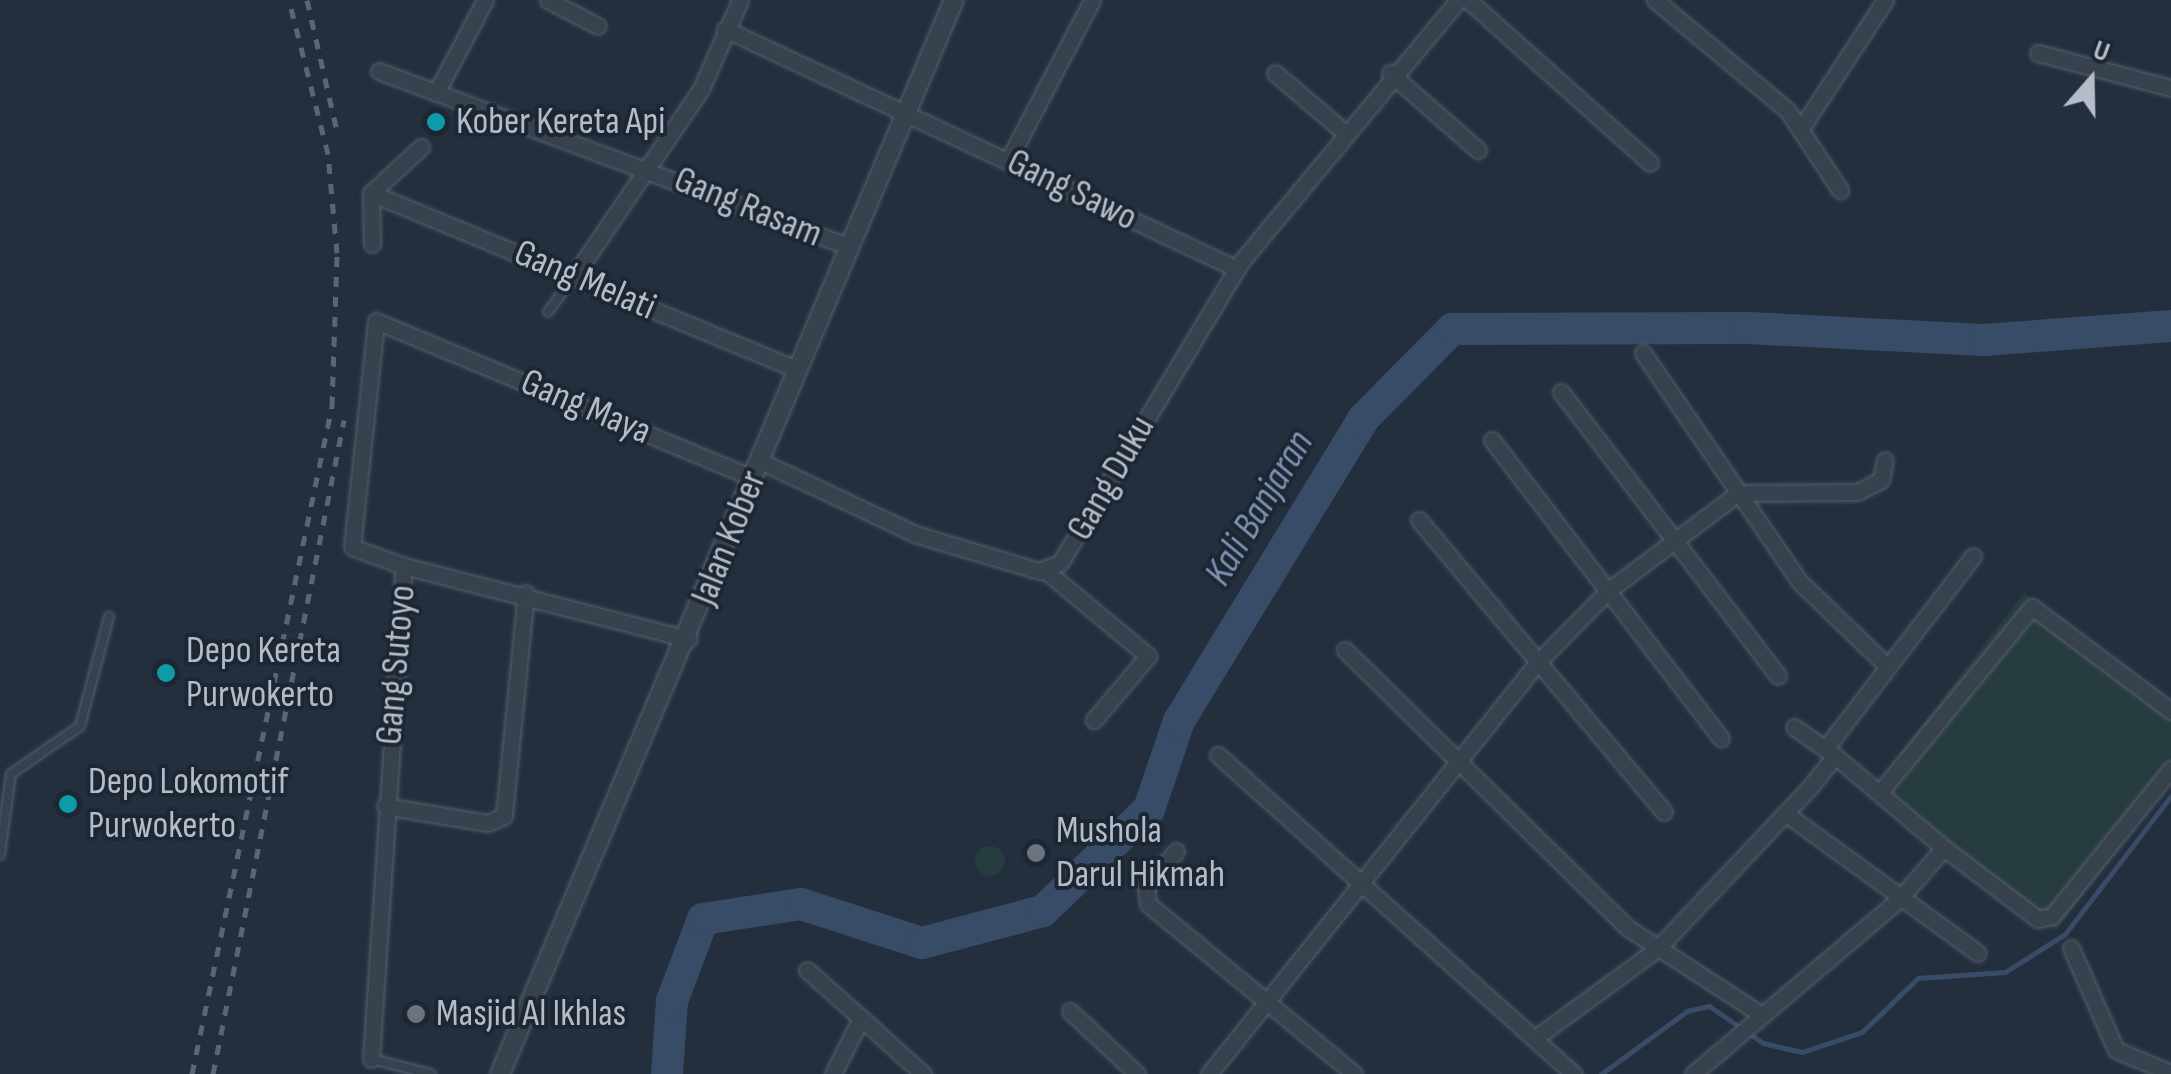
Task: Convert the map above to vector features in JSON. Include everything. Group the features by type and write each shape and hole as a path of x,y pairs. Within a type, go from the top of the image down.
{"street":[{"path":"436,93 485,0"},
{"path":"548,0 598,26"},
{"path":"574,276 646,166 740,0"},
{"name":"Jalan Kober","path":"500,1074 689,639 756,469 954,0"},
{"path":"1009,159 1092,0"},
{"name":"Gang Duku","path":"756,469 915,534 1046,571 1073,545 1237,269 1390,73 1458,0"},
{"path":"1468,0 1650,163"},
{"path":"1654,0 1802,127 1840,190"},
{"path":"1676,16 1685,0"},
{"path":"1802,127 1885,0"},
{"name":"Gang Sawo","path":"725,29 909,108 1237,269"},
{"path":"2038,53 2171,88"},
{"name":"Gang Rasam","path":"379,71 646,166 850,247"},
{"path":"1275,73 1343,131"},
{"path":"1390,73 1478,150"},
{"path":"372,244 370,192 421,147"},
{"name":"Gang Melati","path":"370,192 798,370"},
{"name":"Gang Maya","path":"404,566 352,547 371,424 372,332 385,320 756,469"},
{"path":"1643,353 1800,582 1886,665"},
{"path":"1561,392 1778,676"},
{"path":"1492,440 1722,738"},
{"path":"1209,1074 1537,663 1609,590 1738,493 1858,492 1881,480 1885,460"},
{"path":"1419,520 1664,812"},
{"path":"1538,1036 1657,949 1785,813 1830,753 1886,665 1972,556"},
{"name":"Gang Sutoyo","path":"371,1058 404,566 526,593 689,639"},
{"path":"1046,571 1148,656 1094,720"},
{"path":"386,806 488,823 504,816 526,593"},
{"path":"1880,792 2032,607 2171,712"},
{"path":"1345,650 1458,764 1657,949 1761,1016"},
{"path":"1794,728 2038,918 2052,916 2171,769"},
{"path":"1218,754 1538,1036 1574,1074"},
{"path":"1785,813 1898,899 1978,953"},
{"path":"1693,1074 1898,899 1944,848"},
{"path":"1176,851 1146,888 1148,904 1354,1074"},
{"path":"2071,948 2116,1050 2171,1073"},
{"path":"806,970 923,1074"},
{"path":"1070,1011 1137,1074"},
{"path":"833,1074 861,1018"}],"lane":[{"path":"548,312 574,276"},
{"path":"0,855 11,774 80,726 109,617"},
{"path":"371,1058 431,1074"}],"green space":[{"path":"2024,592 2171,702 2171,781 2056,930 1875,786"},
{"path":"990,846 1001,850 1005,861 1001,872 990,876 979,872 975,861 979,850"}],"waterway":[{"name":"Kali Banjaran","path":"667,1074 672,1001 703,919 801,904 922,943 1043,911 1149,809 1179,721 1363,419 1452,329 1748,328 1984,340 2171,326"},
{"path":"1601,1074 1687,1011 1709,1006 1763,1043 1802,1052 1862,1032 1918,978 2005,972 2065,934 2171,796"}],"railway":[{"path":"192,1074 332,406 337,253 328,154 289,0"},
{"path":"307,0 337,131"},
{"path":"213,1074 344,420"}],"place":[{"name":"Kober Kereta Api","path":"436,122"},
{"name":"Depo Kereta Purwokerto","path":"166,673"},
{"name":"Depo Lokomotif Purwokerto","path":"68,804"},
{"name":"Mushola Darul Hikmah","path":"1036,853"},
{"name":"Masjid Al Ikhlas","path":"416,1014"}]}
